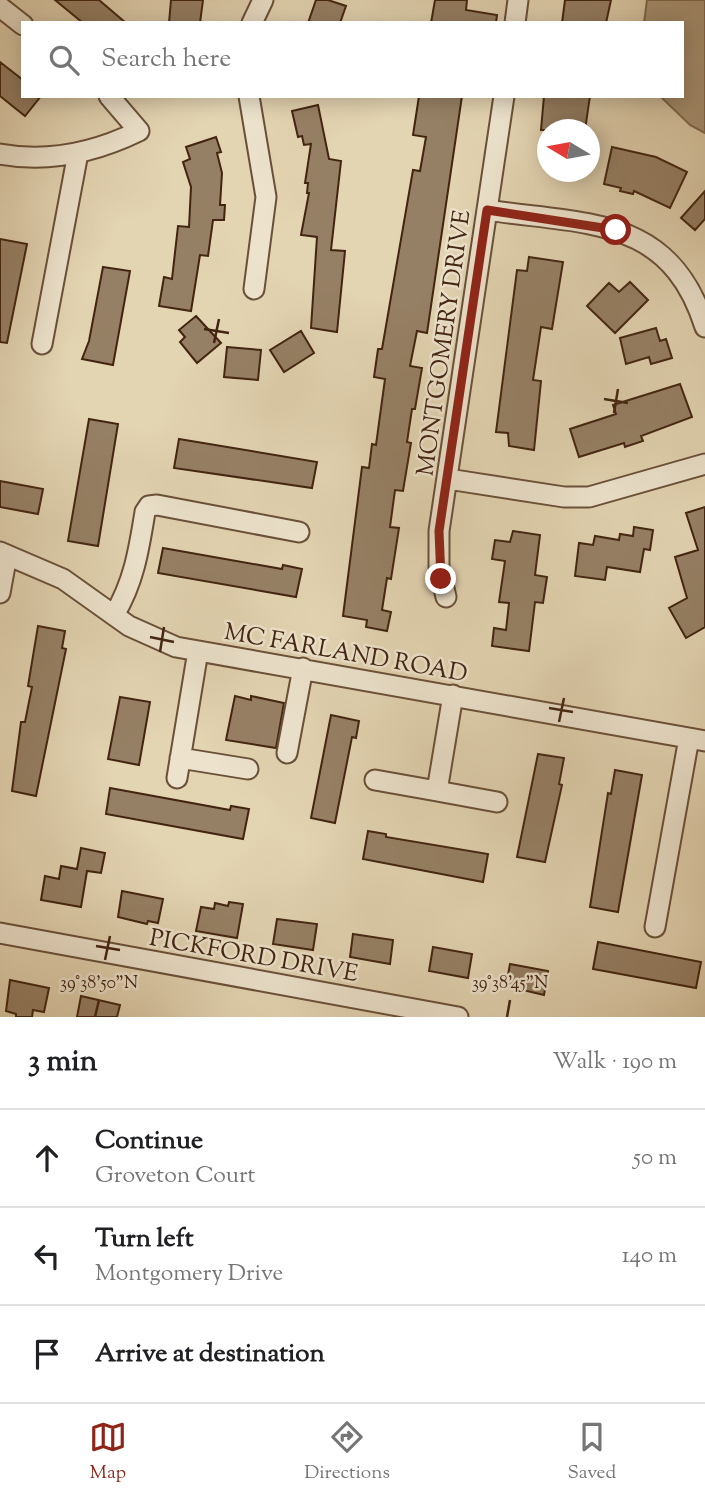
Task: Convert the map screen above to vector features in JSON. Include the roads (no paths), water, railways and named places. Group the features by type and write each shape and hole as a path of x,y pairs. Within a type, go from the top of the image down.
{"street":[{"path":"253,21 263,0"},
{"path":"515,21 518,0"},
{"path":"0,7 21,24"},
{"path":"0,154 39,157 78,153 110,144 139,131 111,98"},
{"path":"249,98 266,197 254,289"},
{"name":"MONTGOMERY DRIVE","path":"446,597 439,548 504,98"},
{"path":"42,344 78,153"},
{"path":"487,210 610,228 643,241 662,254 684,278 695,296 705,327"},
{"path":"448,480 582,498 612,493 705,464"},
{"path":"114,615 128,593 138,560 145,512 149,506 157,505 299,532"},
{"path":"0,593 3,554"},
{"name":"MC FARLAND ROAD","path":"3,554 62,579 114,615 159,641 198,651 697,739"},
{"path":"177,778 198,651"},
{"path":"287,753 303,668"},
{"path":"437,791 453,695"},
{"path":"655,927 697,739"},
{"path":"180,758 248,769"},
{"path":"375,780 497,802"},
{"name":"PICKFORD DRIVE","path":"0,933 457,1017"}]}
